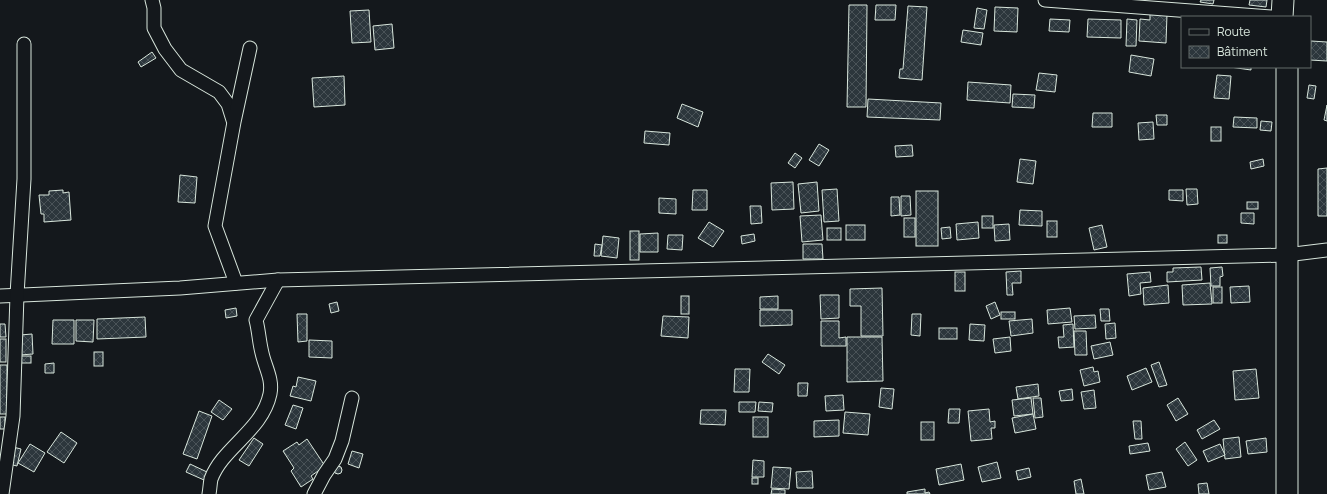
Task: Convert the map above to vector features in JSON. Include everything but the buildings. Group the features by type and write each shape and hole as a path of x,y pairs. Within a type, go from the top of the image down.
{"highway":[{"path":"1282,16 1283,0"},
{"path":"1287,68 1287,494"}],"street":[{"path":"152,0 154,8 154,28 165,49 181,70 219,92 228,104 234,122"},
{"path":"1045,0 1259,16"},
{"path":"2,494 13,416 17,295 24,178 24,44"},
{"path":"236,283 215,226 234,122 250,48"},
{"path":"0,296 180,288 278,280 1286,255 1327,250"},
{"path":"209,494 211,480 218,466 255,425 263,412 270,394 268,372 262,352 256,320 278,280"},
{"path":"314,494 324,475 336,459 342,442 352,398"}]}
